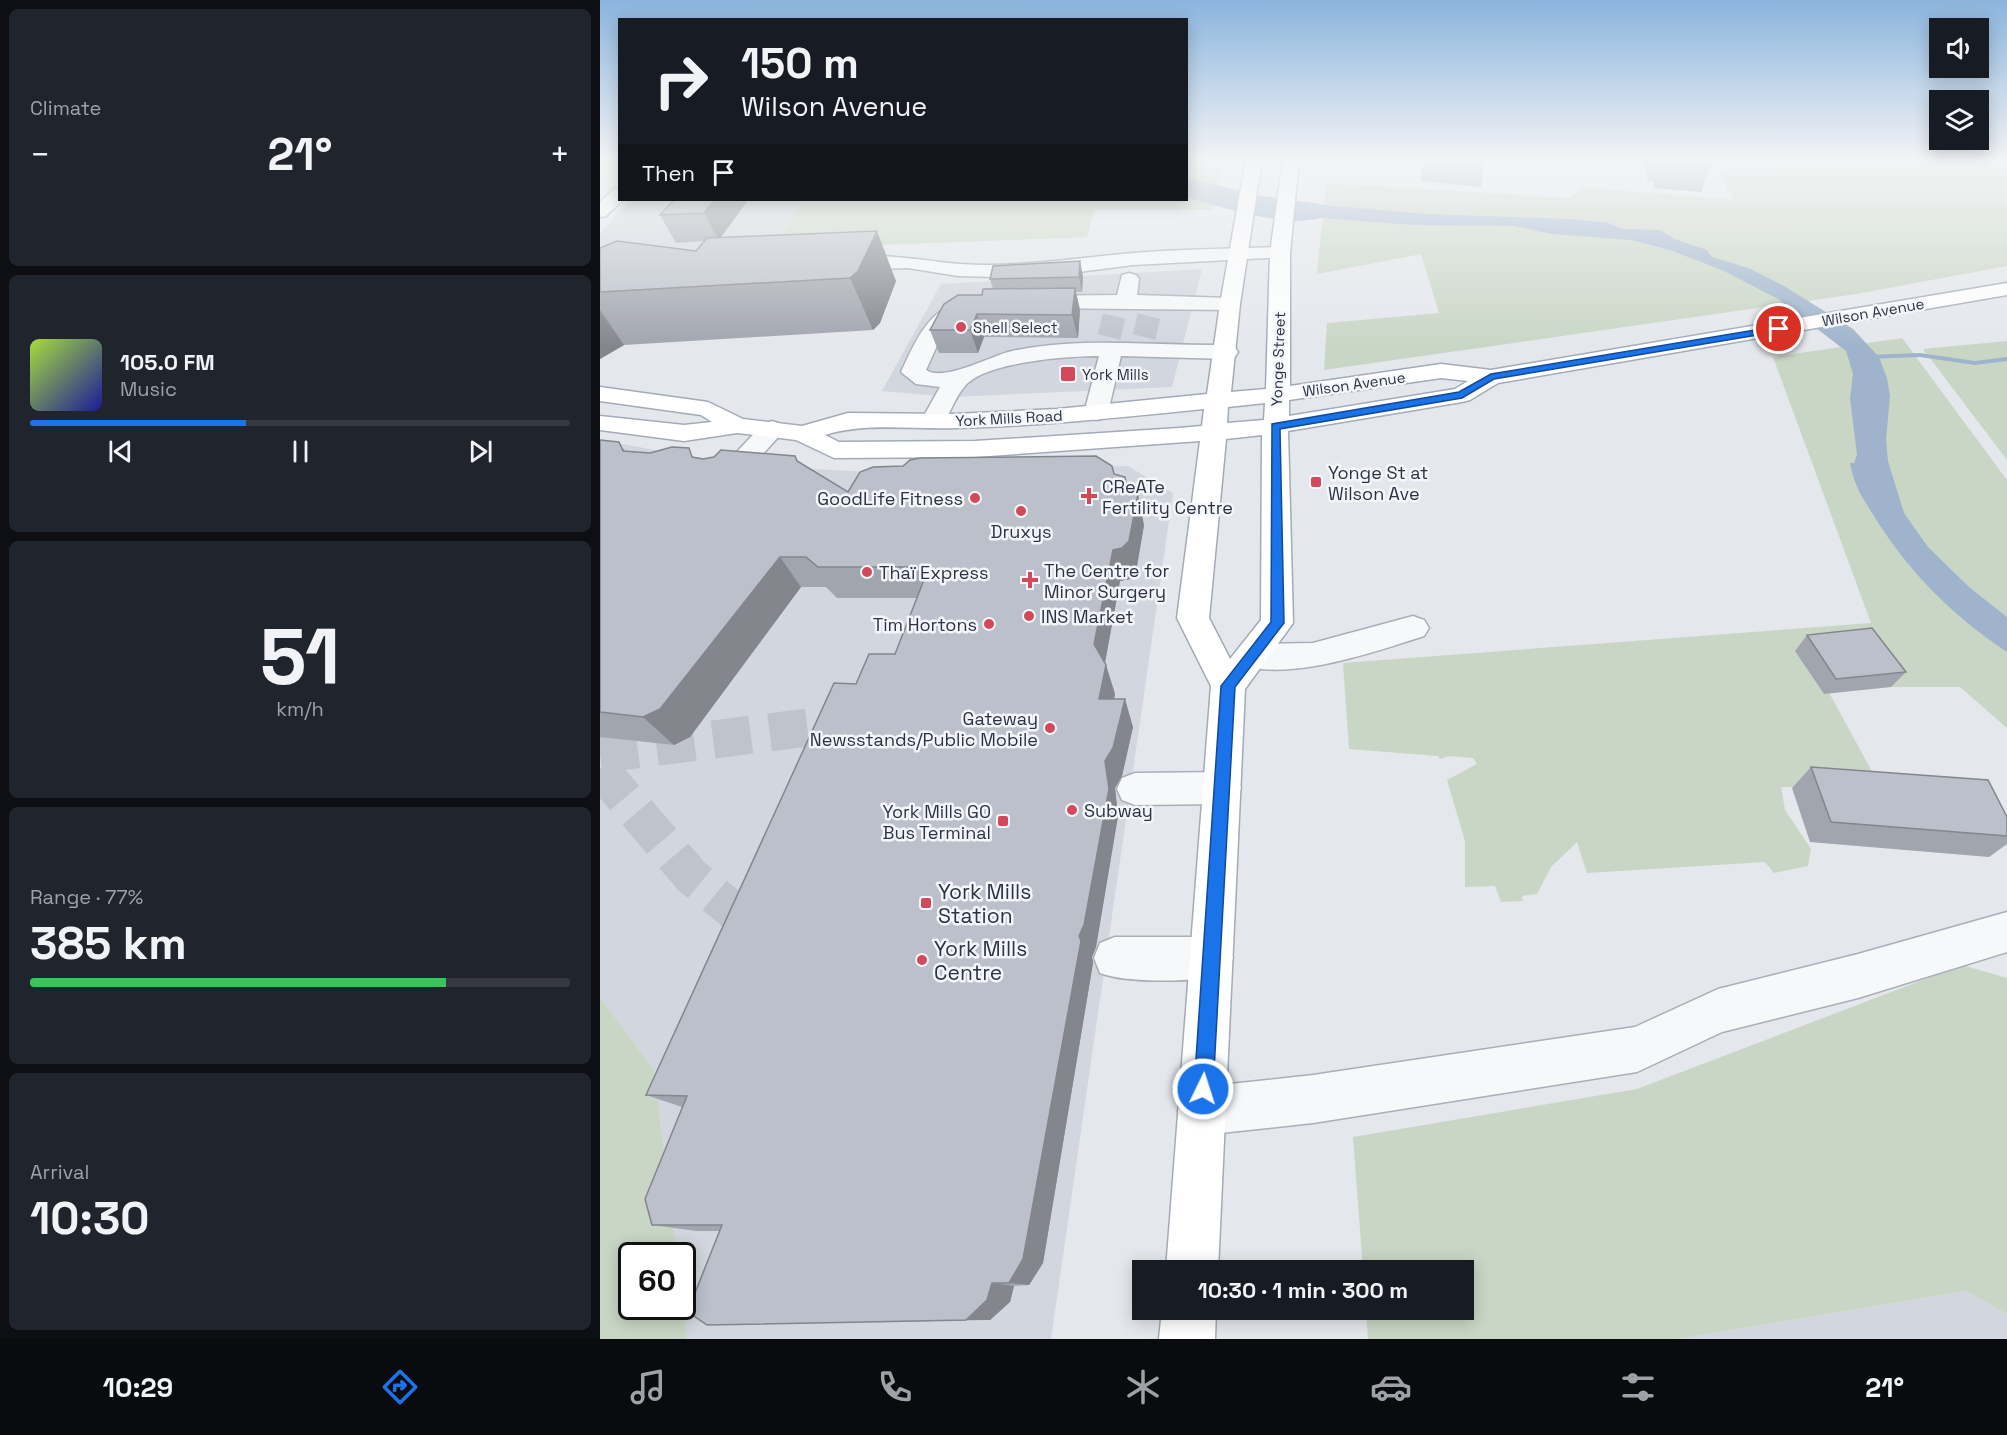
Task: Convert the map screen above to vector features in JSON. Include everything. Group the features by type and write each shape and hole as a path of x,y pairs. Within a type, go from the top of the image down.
{"main road":[{"path":"1193,1260 1228,686 1193,618 1212,459 1212,433 1227,352 1230,304 1245,221"},
{"name":"Yonge Street","path":"1228,686 1277,623 1275,426 1280,253 1283,221"},
{"name":"Wilson Avenue","path":"1217,401 1277,395 1441,371 1491,376 1585,362 2007,289"},
{"name":"Wilson Avenue","path":"1212,433 1275,426 1462,395 1491,376"},
{"name":"York Mills Road","path":"600,394 708,410 737,426"},
{"name":"York Mills Road","path":"803,434 848,420 933,421 1096,413 1217,401"},
{"name":"York Mills Road","path":"600,423 684,434 737,426 772,429 803,434 834,450 920,451 1212,433"},
{"path":"1187,1339 1188,1320"}],"street":[{"path":"822,265 908,262 958,270 996,271 1071,267 1133,260 1280,253"},
{"path":"1096,413 1113,326 1133,260"},
{"path":"985,303 952,310 938,320 912,372 924,379 956,380 1036,346 1071,345 1113,326 1177,327 1227,352"},
{"path":"1019,307 1080,309 1113,326 1177,327 1230,304"},
{"path":"998,361 1009,338"},
{"path":"933,421 956,380"},
{"path":"725,480 772,429"},
{"path":"1252,656 1313,654 1413,628"},
{"path":"1135,789 1223,788"},
{"path":"1202,1111 1313,1099 1637,1049 1718,1011 1867,974 2007,932"},
{"path":"1115,958 1212,958"}],"shaded area":[{"path":"611,221 789,221 773,249 600,278 600,234"},
{"path":"1202,269 1172,387 952,397 882,391 941,284"},
{"name":"York Mills Centre","path":"600,440 738,465 889,473 1128,466 1173,493 1051,1339 687,1339 684,1320 696,1320 696,1242 675,1242 654,1070 600,997"},
{"path":"1966,1291 2007,1314 2007,1339 1677,1339"}],"green space":[{"path":"789,221 1091,221 1087,237 773,249"},
{"path":"1322,221 2007,221 2007,266 1856,294 1324,370 1327,323 1439,313 1421,254 1317,274"},
{"path":"1902,338 2007,480 2007,728 1960,687 1826,687 1881,788 1781,787 1785,810 1811,849 1808,866 1774,873 1765,862 1587,873 1577,842 1551,867 1537,894 1522,896 1523,901 1501,902 1495,886 1465,887 1465,841 1447,780 1477,764 1473,758 1449,756 1440,759 1438,756 1349,749 1343,663 1871,623 1773,357"},
{"path":"2007,341 2007,460 1923,349"},
{"path":"1962,965 2007,978 2007,1314 1966,1291 1677,1339 1368,1339 1367,1320 1474,1320 1474,1260 1362,1260 1353,1137 1637,1089"},
{"path":"600,997 654,1070 675,1242 618,1242 618,1320 685,1320 687,1339 600,1339"}],"water":[{"path":"1367,221 1594,221 1608,223 1624,229 1660,230 1674,239 1707,250 1712,257 1751,269 1784,286 1853,329 1879,357 1887,378 1890,396 1886,440 1888,461 1904,513 1928,547 1969,587 2007,617 2007,652 1969,624 1919,577 1877,521 1857,487 1850,463 1854,463 1857,455 1850,398 1853,374 1846,351 1778,299 1722,270 1670,250 1632,240 1552,234 1514,226 1413,225"}],"building":[{"path":"877,231 858,271 850,278 600,292 600,248 617,241 696,251 707,238"},
{"path":"1080,261 1079,277 990,279 993,266"},
{"path":"1075,288 1072,315 977,314 970,330 930,330 944,304 958,295 982,295 983,289"},
{"name":"York Mills Centre","path":"600,440 619,442 623,451 650,453 672,447 689,448 692,457 703,459 714,457 721,450 795,456 797,461 848,492 860,472 873,467 903,466 910,460 920,458 1096,456 1112,466 1114,474 1125,477 1128,492 1138,494 1129,541 1122,548 1113,550 1094,644 1106,665 1099,699 1125,699 1113,748 1105,761 1109,789 1084,925 1079,936 1081,941 1023,1259 1009,1283 992,1283 987,1300 966,1320 707,1325 696,1317 696,1290 722,1225 652,1225 645,1199 687,1096 646,1095 834,683 856,684 869,654 895,654 929,567 818,567 806,557 780,557 660,709 643,717 600,712"},
{"path":"1872,628 1906,672 1836,679 1807,635"},
{"path":"1811,767 1988,780 2007,817 2007,836 1831,822"}],"waterway":[{"path":"1867,357 1920,355 1975,363 2007,359"}],"tunnel":[{"path":"1109,337 1114,316"},
{"path":"1144,337 1149,316"},
{"path":"600,754 858,721"},
{"path":"600,769 691,876 764,936"}],"place":[{"name":"Shell Select","path":"961,327"},
{"name":"York Mills","path":"1068,374"},
{"name":"Yonge St at Wilson Ave","path":"1316,482"},
{"name":"CReATe Fertility Centre","path":"1089,496"},
{"name":"GoodLife Fitness","path":"975,498"},
{"name":"Druxys","path":"1021,511"},
{"name":"Thaï Express","path":"867,572"},
{"name":"The Centre for Minor Surgery","path":"1030,580"},
{"name":"INS Market","path":"1029,616"},
{"name":"Tim Hortons","path":"989,624"},
{"name":"Gateway Newsstands/Public Mobile","path":"1050,728"},
{"name":"Subway","path":"1072,810"},
{"name":"York Mills GO Bus Terminal","path":"1003,821"},
{"name":"York Mills Station","path":"926,903"},
{"name":"York Mills Centre","path":"922,960"}],"route":[{"path":"1203,1089 1228,686 1277,623 1275,426 1462,395 1491,376 1779,329"}]}
